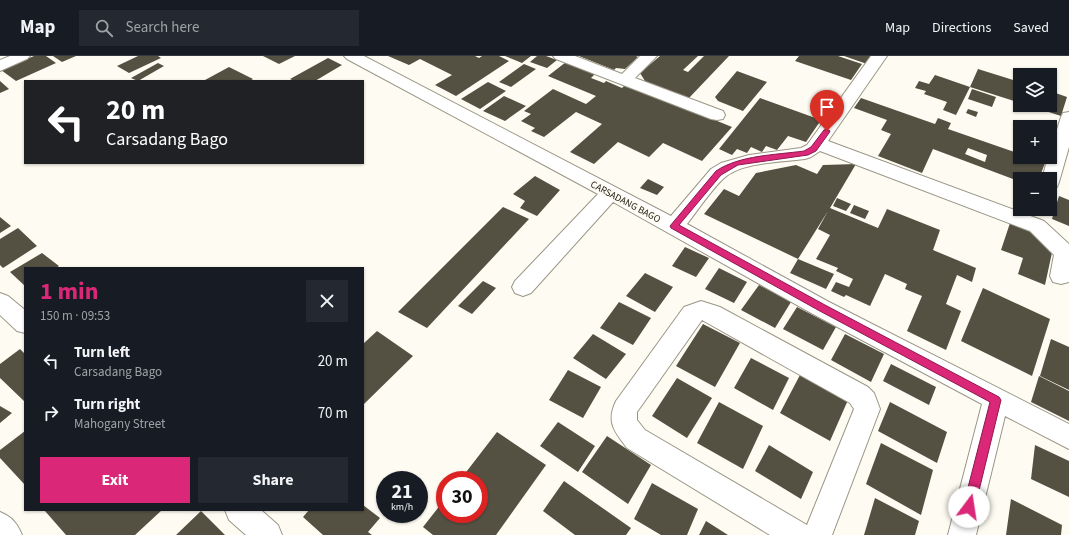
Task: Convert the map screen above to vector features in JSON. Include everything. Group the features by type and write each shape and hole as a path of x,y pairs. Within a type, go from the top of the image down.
{"street":[{"path":"0,66 22,56"},
{"name":"CARSADANG BAGO","path":"352,56 611,192 821,308 1069,437"},
{"path":"561,56 717,116"},
{"path":"624,80 649,56"},
{"path":"674,226 718,173 726,168 737,163 805,153 813,149 879,56"},
{"path":"1062,166 1069,117"},
{"path":"818,144 1040,218 1065,253 1061,276"},
{"path":"523,287 611,192"},
{"path":"0,302 24,323"},
{"path":"797,535 636,439 624,424 625,409 692,314 701,310 712,314 859,396 865,401 868,409 818,535"},
{"path":"962,535 996,400"},
{"path":"240,511 268,535"},
{"path":"0,526 8,535"}],"building":[{"path":"34,56 46,56 56,63 16,81 1,70"},
{"path":"53,56 76,56 62,62"},
{"path":"138,56 158,56 161,58 129,73 117,66"},
{"path":"263,56 295,56 279,64"},
{"path":"388,56 475,56 479,58 482,56 499,56 509,61 456,96 435,85 452,75 420,59 409,65"},
{"path":"505,56 531,56 522,63"},
{"path":"537,56 546,56 557,60 547,68 530,62"},
{"path":"579,56 638,57 625,69 616,68 614,70"},
{"path":"660,56 698,56 683,70 688,72 704,56 729,56 689,98 645,81 640,73"},
{"path":"799,56 838,56 862,64 851,80 795,61"},
{"path":"844,56 872,56 867,64"},
{"path":"328,58 342,65 317,80 290,79"},
{"path":"566,62 595,74 591,78 604,83 606,81 622,88 626,84 732,127 702,161 663,143 649,157 618,142 594,164 570,152 602,124 576,112 544,137 531,131 535,128 521,121 531,114 524,111 553,89 586,104 596,96 548,76"},
{"path":"158,63 164,66 140,80 131,78"},
{"path":"524,64 536,69 511,87 499,82"},
{"path":"229,67 253,79 252,80 205,80"},
{"path":"978,69 1013,80 1013,101 970,87"},
{"path":"737,71 767,82 743,111 718,101 715,97"},
{"path":"935,75 970,87 956,115 943,110 947,102 924,94 926,91 915,88 919,81 929,84"},
{"path":"0,81 9,89 0,93"},
{"path":"488,82 506,91 480,109 461,99"},
{"path":"972,89 996,97 992,107 968,99"},
{"path":"1057,93 1067,97 1061,116 1049,112 1057,112"},
{"path":"504,96 526,106 505,121 483,111"},
{"path":"760,98 821,120 806,142 788,136 777,150 766,146 762,152 751,147 747,153 737,149 732,155 719,149"},
{"path":"861,98 935,124 938,118 951,123 948,129 1013,152 1013,164 1045,164 1042,172 1013,172 1013,179 933,149 922,173 878,156 891,134 881,130 887,120 854,108","holes":["968,148 987,155 985,162 965,154"]},
{"path":"968,109 978,112 976,117 966,113"},
{"path":"856,164 830,208 878,228 887,209 940,230 933,250 976,268 972,282 957,275 946,304 961,311 946,350 907,331 922,296 905,289 907,284 885,274 870,306 846,295 844,297 831,291 836,282 849,287 853,279 836,271 838,268 816,259 830,235 818,229 828,211 798,259 704,214 724,189 739,196 756,173 796,165 817,174 823,165"},
{"path":"535,176 560,190 537,216 520,208 525,201 513,194"},
{"path":"648,179 664,187 657,195 640,188"},
{"path":"1059,196 1069,200 1069,226 1052,219 1053,216 1057,216 1057,203"},
{"path":"837,198 851,204 846,211 833,206"},
{"path":"854,205 869,211 865,219 850,213"},
{"path":"503,207 529,219 427,328 398,312"},
{"path":"0,217 11,226 0,233"},
{"path":"1010,223 1040,235 1053,248 1045,285 1018,274 1023,258 1001,250"},
{"path":"18,228 37,246 3,268 0,265 0,239"},
{"path":"685,247 709,258 696,277 672,266"},
{"path":"42,253 59,266 24,267 24,285 10,272"},
{"path":"798,259 834,274 826,289 790,273"},
{"path":"719,268 747,282 734,303 705,289"},
{"path":"645,273 673,287 655,312 626,296"},
{"path":"483,281 496,288 472,314 458,306"},
{"path":"759,285 791,302 775,328 741,310"},
{"path":"983,288 1050,319 1032,376 961,341"},
{"path":"619,302 651,318 633,345 600,328"},
{"path":"797,307 836,327 823,350 783,329"},
{"path":"703,324 740,343 715,387 676,366"},
{"path":"377,331 413,356 364,404 364,343"},
{"path":"593,334 626,354 606,379 573,358"},
{"path":"845,334 884,354 871,382 831,360"},
{"path":"1051,339 1069,347 1069,390 1040,376"},
{"path":"20,349 24,353 24,401 0,378 0,364"},
{"path":"751,358 789,378 773,410 734,388"},
{"path":"891,364 936,387 929,405 883,381"},
{"path":"568,370 601,387 583,418 549,400"},
{"path":"800,375 848,400 830,441 780,413"},
{"path":"1039,376 1069,391 1069,421 1031,402"},
{"path":"677,378 712,398 687,438 652,416"},
{"path":"719,402 763,426 743,469 697,443"},
{"path":"890,402 947,432 937,463 878,431"},
{"path":"0,406 12,413 0,423"},
{"path":"558,422 595,446 578,472 540,446"},
{"path":"24,432 24,484 0,458 0,450"},
{"path":"497,432 546,465 496,535 433,535 423,527 428,523 428,521 436,510 436,523 488,523 488,471 467,471"},
{"path":"607,436 651,465 628,504 582,472"},
{"path":"881,443 933,470 921,515 866,484"},
{"path":"769,445 813,472 801,499 755,471"},
{"path":"1035,445 1069,461 1069,497 1031,479"},
{"path":"564,481 631,528 626,535 575,535 543,511"},
{"path":"652,483 698,509 687,535 661,535 634,519"},
{"path":"875,498 919,521 915,535 864,535"},
{"path":"1011,499 1062,525 1061,535 1006,535"},
{"path":"364,506 376,515 376,523 368,532 372,535 323,535 303,517 308,511 364,511"},
{"path":"45,511 161,511 135,535 66,535"},
{"path":"201,511 225,535 176,535"},
{"path":"706,521 728,535 699,535"}],"route":[{"path":"827,131 813,149 805,153 737,163 726,168 718,173 674,226 821,308 996,400 969,507"}]}
